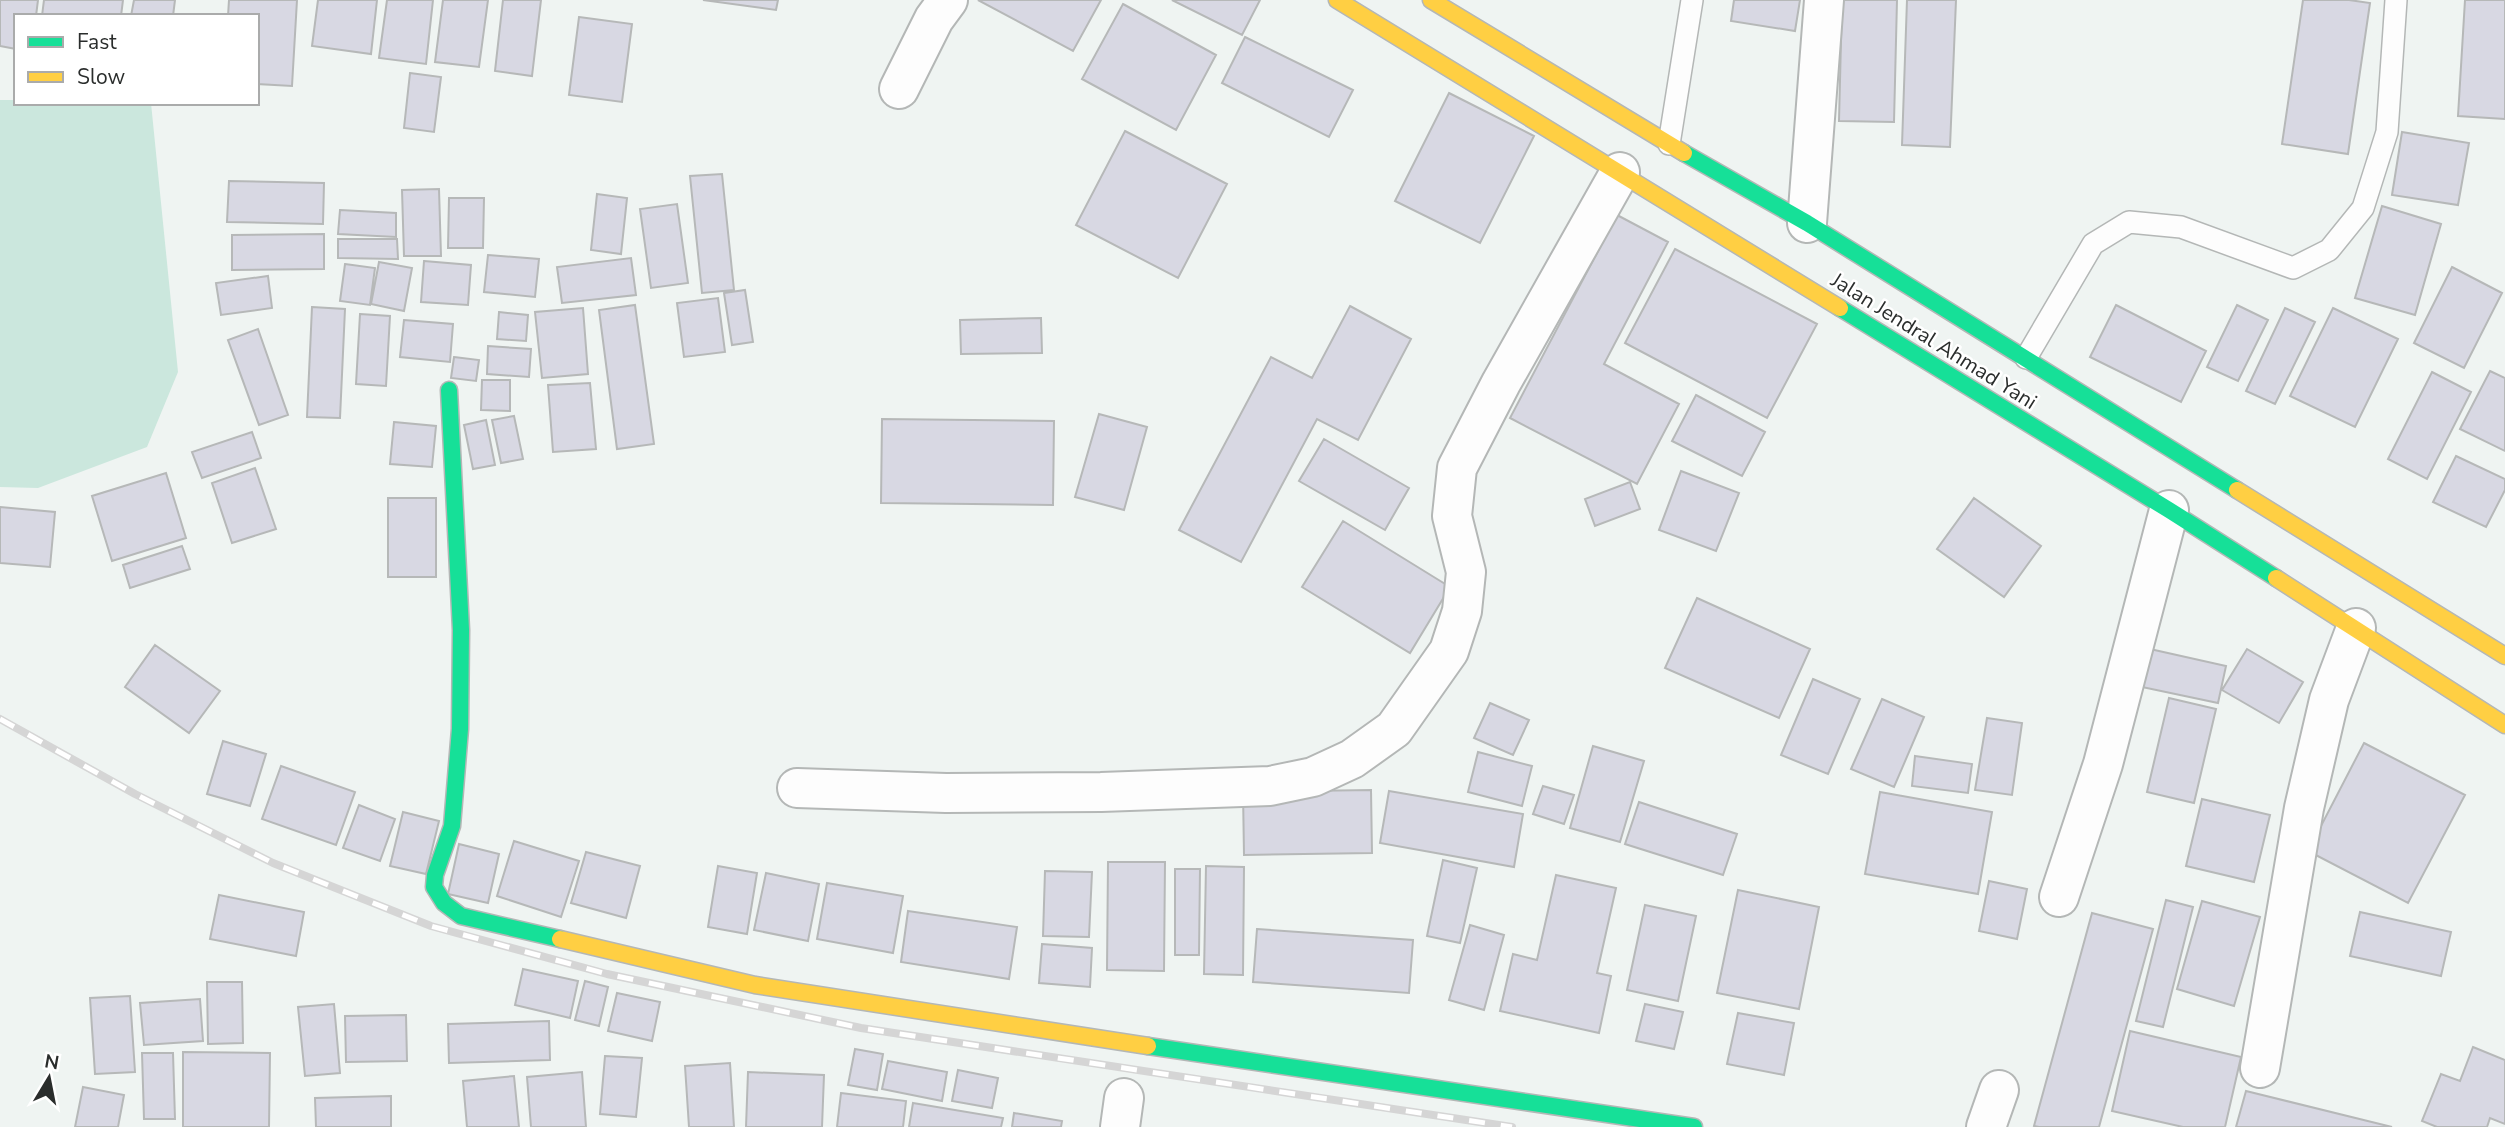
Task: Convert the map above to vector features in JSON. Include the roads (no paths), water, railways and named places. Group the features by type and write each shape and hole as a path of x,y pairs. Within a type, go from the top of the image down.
{"main road":[{"name":"Jalan Jendral Ahmad Yani","path":"1337,0 2169,510 2505,725"},
{"name":"Jalan Jendral Ahmad Yani","path":"1431,0 1669,144 1807,223 2505,656"},
{"path":"449,390 461,630 460,729 452,826 435,875 435,887 444,903 461,916 755,985 1010,1027 1694,1127"}],"street":[{"path":"899,89 934,19 947,0"},
{"path":"1807,223 1824,0"},
{"path":"797,788 959,793 1270,786 1312,777 1352,759 1394,729 1449,651 1462,611 1466,572 1452,516 1457,468 1501,383 1620,172"},
{"path":"2059,897 2102,764 2169,510"},
{"path":"2260,1068 2304,808 2329,700 2357,628"},
{"path":"1986,1127 1999,1090"}],"lane":[{"path":"1669,144 1692,0"},
{"path":"2026,358 2093,244 2129,222 2181,227 2292,268 2329,250 2362,208 2387,132 2396,0"}],"railway":[{"path":"0,719 135,794 273,863 431,926 607,974 861,1028 1512,1127"}]}
